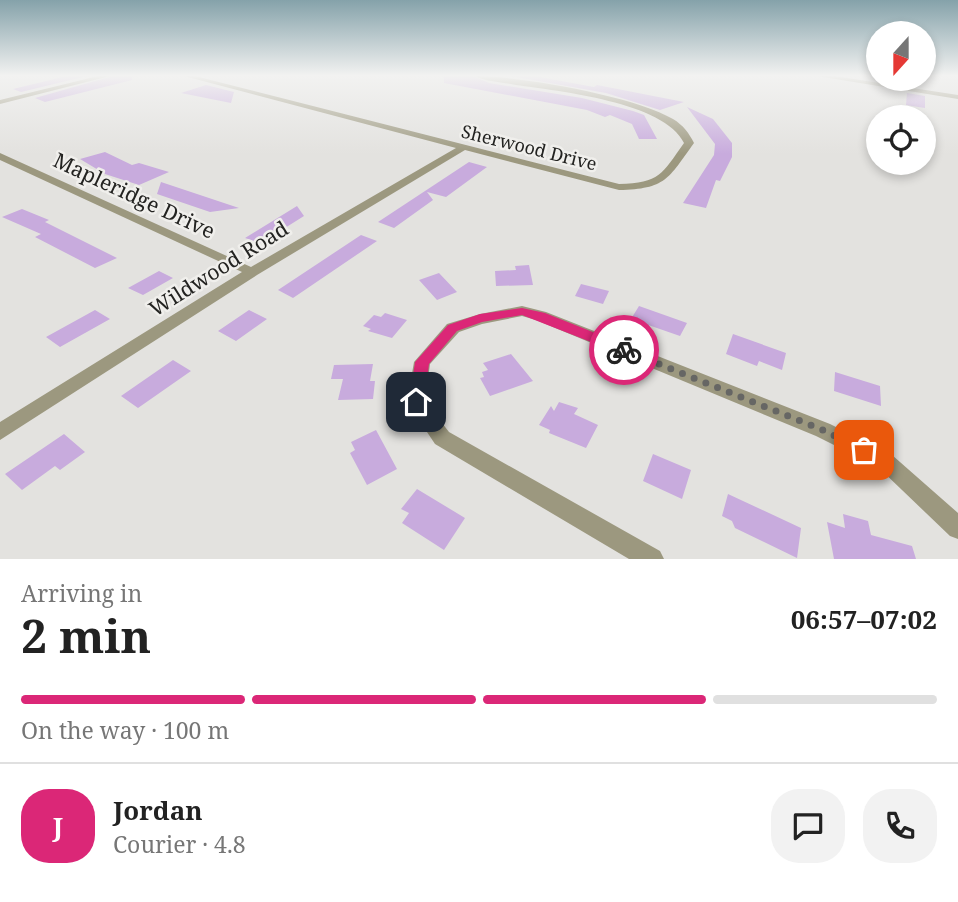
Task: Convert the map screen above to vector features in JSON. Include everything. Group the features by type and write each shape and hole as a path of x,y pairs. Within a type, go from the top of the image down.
{"street":[{"name":"Sherwood Drive","path":"287,102 619,187 649,187 662,180 689,144 684,131 666,118 614,102"},
{"name":"Wildwood Road","path":"0,432 252,272 462,148"},
{"name":"Mapleridge Drive","path":"0,156 252,272"},
{"path":"652,559 442,438 416,402 422,362 453,328 480,318 522,312 541,316 823,430 885,461 958,528"}],"building":[{"path":"545,102 598,102 633,111 644,115 657,139 639,139 632,124 587,110"},
{"path":"635,102 684,102 660,110"},
{"path":"906,102 925,102 925,105 906,105"},
{"path":"687,107 713,119 732,143 732,157 720,181 716,180 706,208 683,203 714,155 715,144"},
{"path":"105,152 132,165 139,163 169,172 139,185 105,174 80,159"},
{"path":"469,162 487,167 446,197 427,192 433,200 394,228 378,222"},
{"path":"161,182 239,208 210,212 157,194"},
{"path":"297,206 304,216 261,243 245,238"},
{"path":"22,209 49,220 45,222 117,258 95,268 35,237 41,234 2,217"},
{"path":"361,235 377,241 293,298 278,290"},
{"path":"529,265 533,285 496,286 495,271 516,270 515,266"},
{"path":"159,271 173,278 143,295 128,288"},
{"path":"439,273 457,292 437,300 419,280"},
{"path":"581,284 609,291 603,304 575,296"},
{"path":"639,306 687,323 680,336 631,319"},
{"path":"95,310 110,319 60,347 46,337"},
{"path":"249,310 267,319 236,341 218,331"},
{"path":"385,313 407,320 392,338 368,331 371,329 363,326 374,315 381,317"},
{"path":"733,334 786,353 782,370 759,361 757,366 726,354"},
{"path":"511,354 533,381 490,396 480,378 484,377 482,372 488,370 483,363"},
{"path":"173,360 191,371 138,408 121,396"},
{"path":"373,364 370,381 375,381 373,399 338,400 343,379 331,379 334,365"},
{"path":"835,372 880,386 881,406 834,391"},
{"path":"559,402 578,408 574,414 598,425 586,448 549,433 550,430 539,425 551,406 554,411"},
{"path":"376,430 397,469 367,485 350,453 355,450 351,442"},
{"path":"64,434 85,452 60,470 55,466 22,490 5,474"},
{"path":"653,454 691,470 682,499 643,481"},
{"path":"417,489 465,518 444,550 402,523 409,513 401,509"},
{"path":"728,494 801,528 797,558 735,528 732,521 722,516"},
{"path":"843,514 868,521 871,535 912,546 916,559 834,559 827,522 845,528"}],"way so far":[{"path":"624,350 823,430 864,450"}],"route":[{"path":"416,402 422,362 453,328 480,318 522,312 541,316 624,350"}]}
